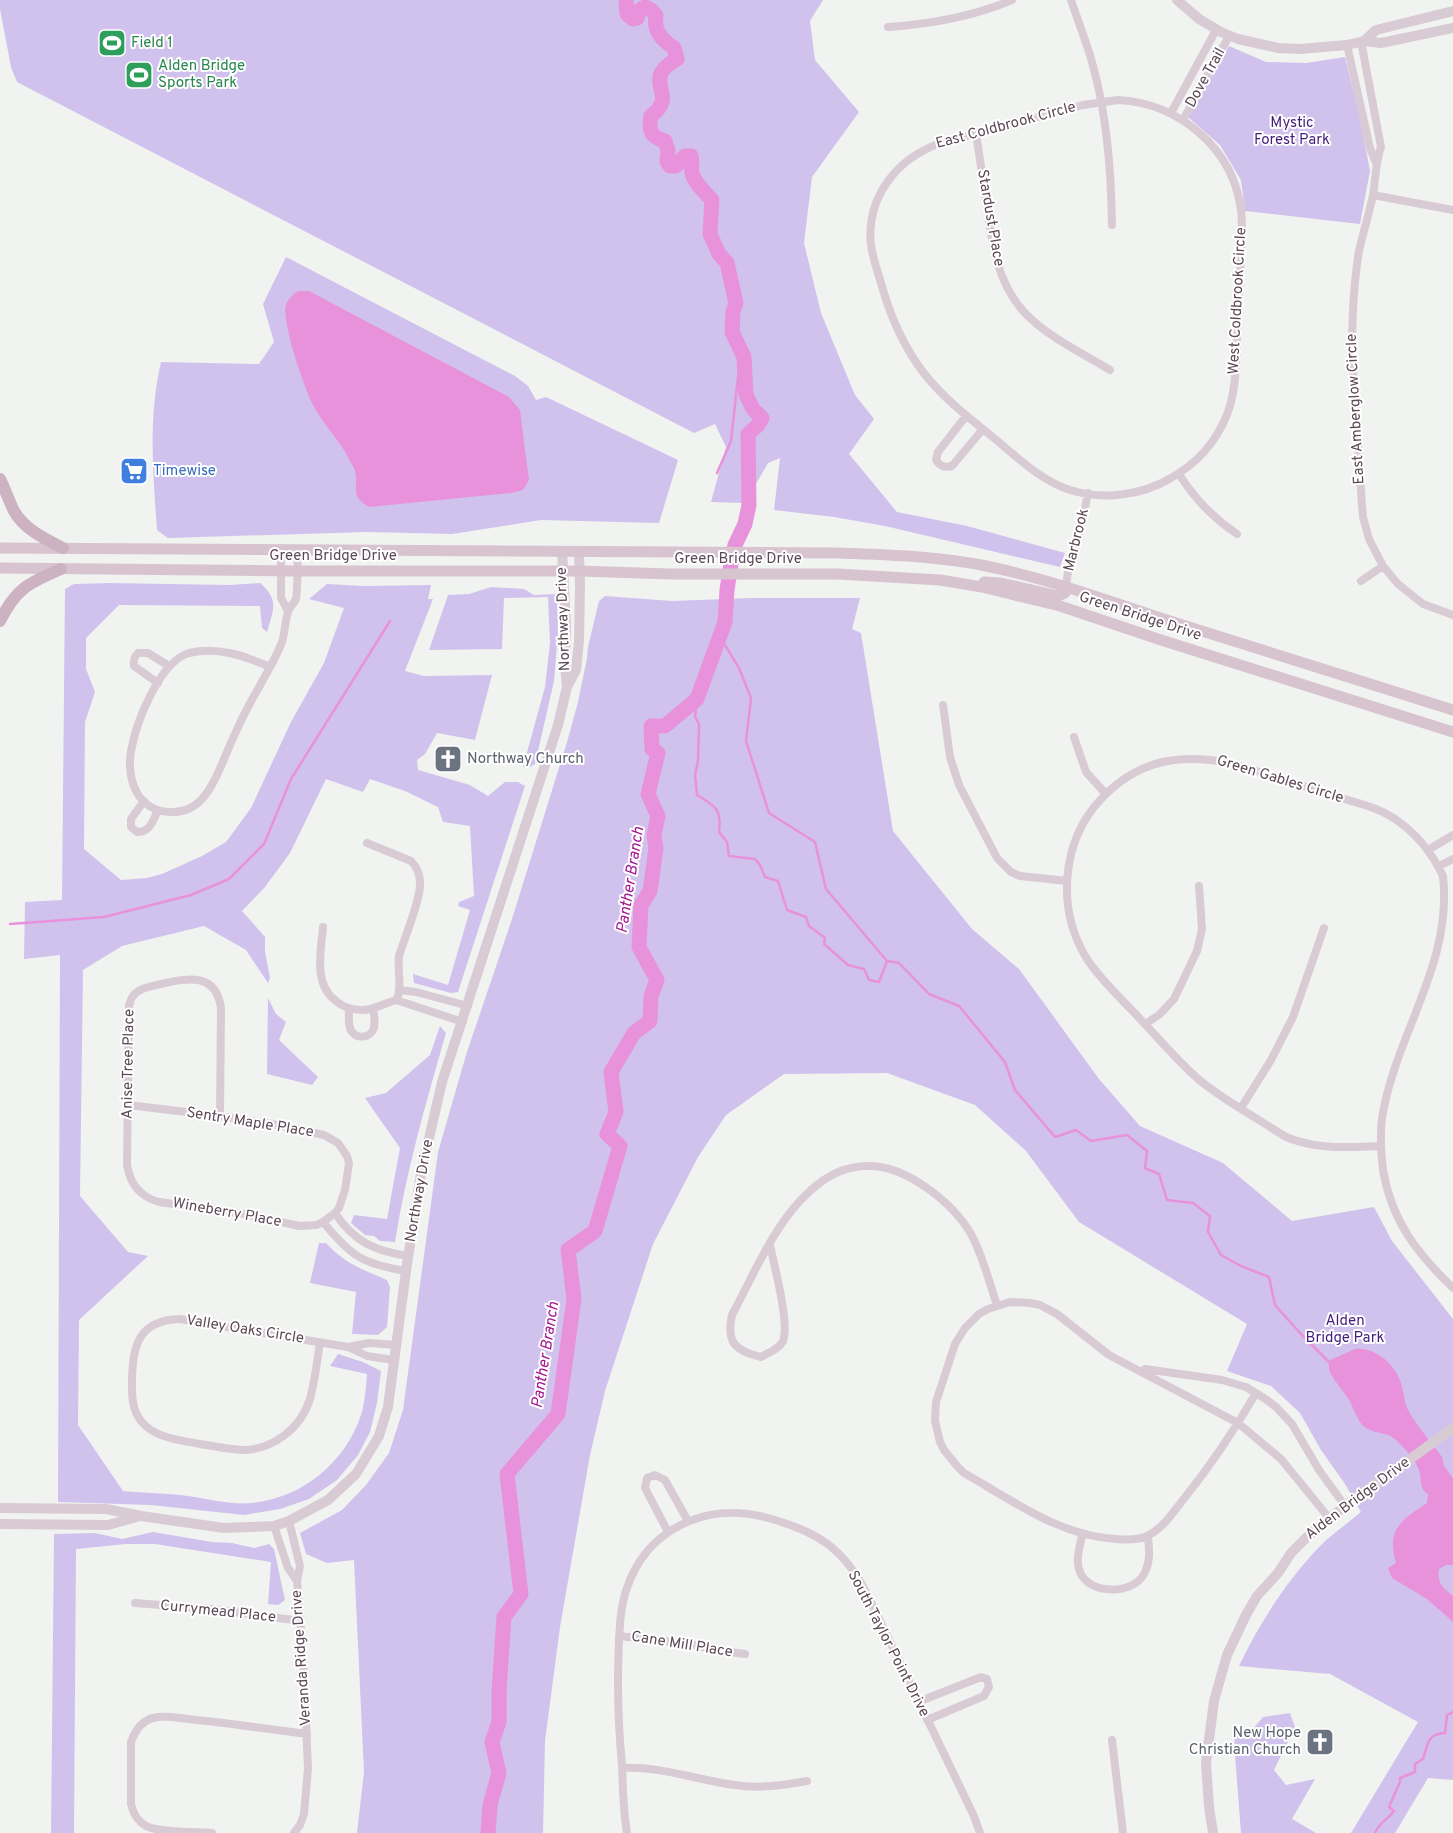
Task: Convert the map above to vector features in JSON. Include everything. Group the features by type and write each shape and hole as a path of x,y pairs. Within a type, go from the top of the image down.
{"main road":[{"path":"0,479 15,512 26,526 42,538 62,548"},
{"name":"Green Bridge Drive","path":"0,548 857,553 943,559 986,566 1066,586 1167,620 1453,710"},
{"path":"146,549 151,569"},
{"name":"Green Bridge Drive","path":"0,568 838,574 940,580 982,587 1060,606 1161,640 1453,732"},
{"path":"0,621 8,605 18,592 33,581 61,569"},
{"path":"940,580 1001,583 1058,596 1065,593 1066,586"}],"street":[{"path":"888,27 923,24 964,17 1012,0"},
{"path":"1071,0 1092,62 1101,102 1109,155 1112,226"},
{"path":"1177,0 1198,19 1216,30 1229,36 1278,48 1300,49 1363,41 1381,43 1453,28"},
{"path":"1363,41 1376,30 1453,11"},
{"name":"Dove Trail","path":"1171,113 1216,30"},
{"name":"Dove Trail","path":"1182,120 1229,36"},
{"name":"East Amberglow Circle","path":"1363,41 1382,146 1376,163 1373,195 1357,266 1354,293 1352,355 1363,517 1373,550 1398,584 1430,607 1453,615"},
{"name":"East Amberglow Circle","path":"1346,44 1370,148 1376,163"},
{"name":"West Coldbrook Circle","path":"1088,493 1112,495 1138,492 1161,484 1179,474 1197,459 1221,427 1230,405 1235,380 1242,233 1239,200 1228,169 1210,142 1193,126 1171,113 1151,105 1129,100 1101,102"},
{"name":"East Coldbrook Circle","path":"1088,493 1072,490 1048,480 1028,466 966,416 933,384 907,348 889,307 873,256 871,235 873,215 880,194 901,165 914,155 931,146 1083,105 1101,102"},
{"name":"Stardust Place","path":"976,134 992,246 998,267 1009,291 1024,312 1044,329 1110,370"},
{"path":"1373,195 1453,210"},
{"path":"966,416 938,452 936,460 940,465 946,468 952,466 983,429"},
{"path":"1179,474 1206,510 1236,534"},
{"name":"Marbrook","path":"1066,586 1088,493"},
{"path":"281,550 282,598 288,611"},
{"path":"270,667 229,652 208,650 188,654 169,666 158,683 143,715 131,752 133,786 144,801 158,810 178,812 188,809 202,799 212,784 238,727 270,667 282,643 288,611 296,600 298,550"},
{"name":"Northway Drive","path":"562,550 567,687"},
{"name":"Northway Drive","path":"0,1508 106,1509 140,1516 224,1528 274,1526 289,1521 328,1500 356,1474 364,1462 379,1436 385,1420 421,1173 442,1082 558,725 567,687 576,670 579,641 579,551"},
{"path":"1361,581 1383,566"},
{"path":"158,683 134,666 135,656 138,653 148,653 169,666"},
{"path":"943,705 950,757 959,785 997,858 1011,872 1020,876 1066,881"},
{"path":"1074,737 1086,772 1106,794"},
{"name":"Green Gables Circle","path":"1381,1146 1323,1147 1298,1142 1286,1137 1215,1092 1190,1072 1094,968 1079,945 1070,917 1066,881 1076,838 1091,811 1106,794 1132,774 1151,766 1183,758 1208,758 1230,763 1374,808 1395,820 1410,831 1428,850 1439,866 1448,889 1452,911"},
{"path":"144,801 131,819 131,827 137,832 144,832 148,829 158,810"},
{"path":"1428,850 1453,835"},
{"path":"367,843 410,861 416,866 419,874 419,892 399,956 400,990 396,1000"},
{"path":"1439,866 1453,859"},
{"path":"1146,1024 1174,999 1197,951 1202,929 1199,886"},
{"path":"322,927 320,964 322,982 332,998 349,1008 362,1010 396,1000 463,1022"},
{"path":"1241,1108 1271,1060 1294,1017 1324,928"},
{"name":"Anise Tree Place","path":"135,1187 130,1180 127,1166 129,1006 133,996 144,989 182,979 194,978 212,987 220,1000 221,1008 220,1116"},
{"path":"400,990 416,992 468,1006"},
{"path":"349,1008 350,1029 355,1035 365,1037 374,1028 374,1008"},
{"path":"1427,1009 1389,1088 1383,1115 1381,1146 1386,1186 1393,1209 1403,1229 1420,1255 1453,1288"},
{"name":"Sentry Maple Place","path":"128,1105 220,1116 324,1135 338,1143 347,1156 349,1163 343,1199 335,1213"},
{"path":"770,1245 786,1325 783,1342 761,1357 747,1354 734,1343 729,1329 732,1315 778,1229 810,1191 833,1174 851,1168 868,1166 888,1168 905,1175 943,1201 961,1219 976,1245 997,1306"},
{"name":"Wineberry Place","path":"135,1187 147,1197 160,1202 245,1214 299,1226 316,1225 323,1222"},
{"path":"406,1271 380,1267 361,1259 337,1240 323,1222 335,1213 348,1231 359,1240 381,1251 408,1256"},
{"path":"1256,1393 1238,1423 1209,1468 1159,1528 1148,1536 1120,1540 1082,1534 1045,1520 964,1473 950,1459 940,1442 935,1421 936,1402 955,1344 971,1321 979,1314 1010,1302 1040,1305 1057,1314 1101,1349 1238,1423 1281,1458 1329,1518"},
{"name":"Valley Oaks Circle","path":"320,1342 310,1397 301,1418 294,1428 276,1441 255,1449 243,1450 168,1438 158,1434 141,1421 135,1410 132,1400 132,1358 135,1348 145,1332 163,1321 180,1319 320,1342 348,1347 367,1356 394,1360"},
{"name":"Valley Oaks Circle","path":"348,1347 369,1343 396,1345"},
{"path":"1130,1365 1153,1372 1222,1380 1246,1387 1276,1406 1292,1424 1319,1470 1345,1506"},
{"name":"Alden Bridge Drive","path":"1213,1833 1207,1785 1207,1752 1215,1697 1227,1655 1239,1628 1257,1596 1278,1572 1291,1553 1329,1518 1451,1430"},
{"path":"668,1532 645,1488 647,1478 655,1475 665,1480 688,1521"},
{"name":"South Taylor Point Drive","path":"627,1833 617,1686 619,1636 623,1602 631,1578 643,1556 668,1532 688,1521 716,1513 746,1513 792,1524 826,1543 841,1556 861,1582 974,1814 980,1833"},
{"name":"Northway Drive","path":"0,1524 108,1525 140,1516"},
{"name":"Veranda Ridge Drive","path":"289,1521 300,1566 297,1581 301,1621 308,1768 304,1814 300,1825 294,1833"},
{"name":"Veranda Ridge Drive","path":"274,1526 288,1568 297,1581"},
{"path":"1082,1534 1077,1559 1080,1572 1086,1582 1095,1587 1121,1590 1134,1585 1144,1575 1149,1560 1148,1536"},
{"name":"Currymead Place","path":"135,1603 301,1621"},
{"name":"Cane Mill Place","path":"619,1636 667,1640 745,1654"},
{"path":"918,1702 981,1677 987,1679 989,1687 984,1696 927,1720"},
{"path":"212,1833 156,1829 146,1826 133,1813 130,1804 131,1742 139,1726 146,1721 162,1717 307,1734"},
{"path":"1112,1740 1123,1833"},
{"path":"622,1768 652,1768 713,1782 760,1787 807,1781"}],"green space":[{"path":"0,0 823,0 810,21 815,60 859,112 812,177 804,243 821,313 855,395 874,419 849,454 897,512 967,526 1065,553 1060,567 885,526 834,517 774,510 780,458 768,463 745,503 711,502 726,447 715,424 694,433 17,82 11,67"},
{"name":"Mystic Forest Park","path":"1229,46 1266,62 1306,63 1345,57 1360,118 1370,171 1360,224 1245,211 1241,180 1220,145 1188,117"},
{"path":"286,257 515,376 528,386 536,400 546,397 678,460 659,523 541,520 452,534 366,532 168,538 157,530 153,466 154,404 161,362 259,364 274,342 263,304"},
{"path":"260,583 273,600 273,611 267,632 262,628 260,606 119,605 86,638 86,669 95,692 85,722 84,849 121,880 147,878 162,874 202,856 226,842 251,808 291,722 324,663 344,608 309,599 327,584 364,586 431,585 428,599 433,599 405,671 424,676 492,675 475,740 437,733 425,754 417,760 418,770 470,785 488,796 505,782 518,782 525,786 458,992 451,993 414,983 413,974 448,985 470,910 458,906 459,902 474,896 470,826 443,822 438,807 405,791 370,779 363,792 326,779 290,853 265,887 242,911 265,937 265,952 270,978 268,983 246,950 204,926 122,946 83,970 80,1196 128,1252 148,1256 79,1320 78,1425 123,1491 180,1495 244,1503 270,1500 288,1494 304,1486 333,1463 354,1432 361,1415 367,1374 330,1366 338,1354 363,1362 381,1371 377,1403 370,1432 358,1455 337,1480 309,1499 280,1509 244,1515 151,1505 58,1502 60,955 24,959 25,902 62,900 65,589 74,584 229,585"},
{"path":"491,587 524,589 534,595 557,594 558,633 554,681 535,764 528,768 523,767 545,687 550,643 548,597 504,598 502,649 429,650 448,595 469,594"},
{"name":"Alden Bridge Park","path":"605,596 672,601 752,598 860,598 852,629 861,633 893,831 972,929 1019,969 1099,1079 1140,1126 1223,1163 1292,1221 1374,1207 1392,1241 1453,1319 1453,1780 1428,1778 1395,1833 1351,1833 1418,1722 1330,1674 1239,1666 1265,1618 1307,1560 1324,1542 1361,1512 1345,1484 1321,1450 1300,1413 1271,1386 1227,1371 1247,1324 1079,1222 1026,1151 975,1105 887,1073 784,1074 726,1115 698,1157 653,1244 605,1391 590,1455 560,1627 545,1741 543,1833 357,1833 364,1772 354,1560 327,1563 306,1554 300,1533 342,1510 366,1485 389,1453 403,1410 438,1152 466,1055 512,919 567,742 578,702 599,601"},
{"path":"268,998 276,1014 286,1022 279,1040 318,1077 312,1085 267,1074"},
{"path":"440,1026 446,1033 411,1163 395,1242 380,1241 374,1236 365,1235 351,1223 354,1215 387,1219 400,1148 365,1098 386,1093 430,1055"},
{"path":"319,1243 326,1243 347,1261 387,1280 390,1287 387,1327 378,1335 352,1334 356,1292 310,1283"},
{"path":"153,1532 254,1548 269,1544 274,1549 285,1600 278,1605 268,1604 271,1562 155,1544 126,1544 76,1549 74,1833 51,1833 54,1534 95,1533 122,1539"},
{"path":"1290,1713 1295,1727 1274,1770 1286,1785 1315,1779 1292,1819 1316,1833 1241,1833 1234,1728 1251,1731 1263,1717"}],"shaded area":[{"path":"298,291 309,291 509,397 520,410 529,480 523,490 511,493 369,507 363,503 356,491 354,467 312,403 294,354 285,313 288,301"},
{"path":"1355,1349 1362,1349 1377,1354 1394,1369 1401,1383 1408,1410 1442,1457 1444,1466 1453,1478 1453,1565 1446,1565 1439,1569 1439,1578 1441,1584 1453,1596 1453,1622 1427,1599 1392,1578 1388,1568 1396,1563 1393,1542 1398,1527 1410,1515 1427,1503 1428,1494 1423,1489 1419,1470 1409,1454 1393,1437 1364,1427 1329,1370 1330,1360"}],"waterway":[{"name":"Panther Branch","path":"488,1833 490,1805 499,1773 492,1742 499,1722 504,1617 521,1594 507,1474 558,1414 574,1299 568,1250 595,1231 620,1146 607,1134 616,1112 611,1072 634,1033 650,1021 651,996 657,980 639,947 641,905 650,891 656,848 654,835 658,816 648,794 658,753 652,749 651,726 665,726 697,699 725,622 731,564 735,545 745,524 749,505 748,434 758,425 762,418 753,409 746,395 744,357 732,332 733,312 736,303 727,263 719,254 710,234 712,200 693,176 691,156 685,156 676,166 670,166 667,162 668,151 665,141 656,138 650,129 651,116 659,108 662,100 661,74 666,67 677,59 674,48 659,34 655,21 656,15 645,7 640,10 637,18 633,19 627,14 626,0"},
{"path":"717,473 731,441 741,350"},
{"path":"10,924 104,917 191,895 229,879 264,844 291,779 390,621"},
{"path":"720,637 739,668 751,698 746,741 769,813 815,842 826,889 887,961"},
{"path":"697,699 695,717 699,724 698,761 695,775 697,795 716,809 720,824 719,832 727,842 729,856 755,859 765,877 778,881 787,910 806,917 809,926 825,938 824,944 848,965 864,969 869,980 879,982 887,961 899,963 929,994 959,1006 1005,1062 1015,1090 1055,1137 1076,1130 1091,1141 1127,1135 1147,1151 1145,1168 1159,1174 1167,1200 1193,1203 1210,1216 1208,1232 1221,1255 1241,1266 1269,1277 1275,1305 1332,1365"},
{"path":"1375,1833 1394,1811 1389,1807 1400,1778 1415,1772 1415,1764 1423,1759 1427,1744 1435,1735 1445,1733 1447,1715 1453,1712"}],"place":[{"name":"Field 1","path":"112,43"},
{"name":"Alden Bridge Sports Park","path":"139,75"},
{"name":"Timewise","path":"134,471"},
{"name":"Northway Church","path":"448,759"},
{"name":"New Hope Christian Church","path":"1320,1742"}]}
